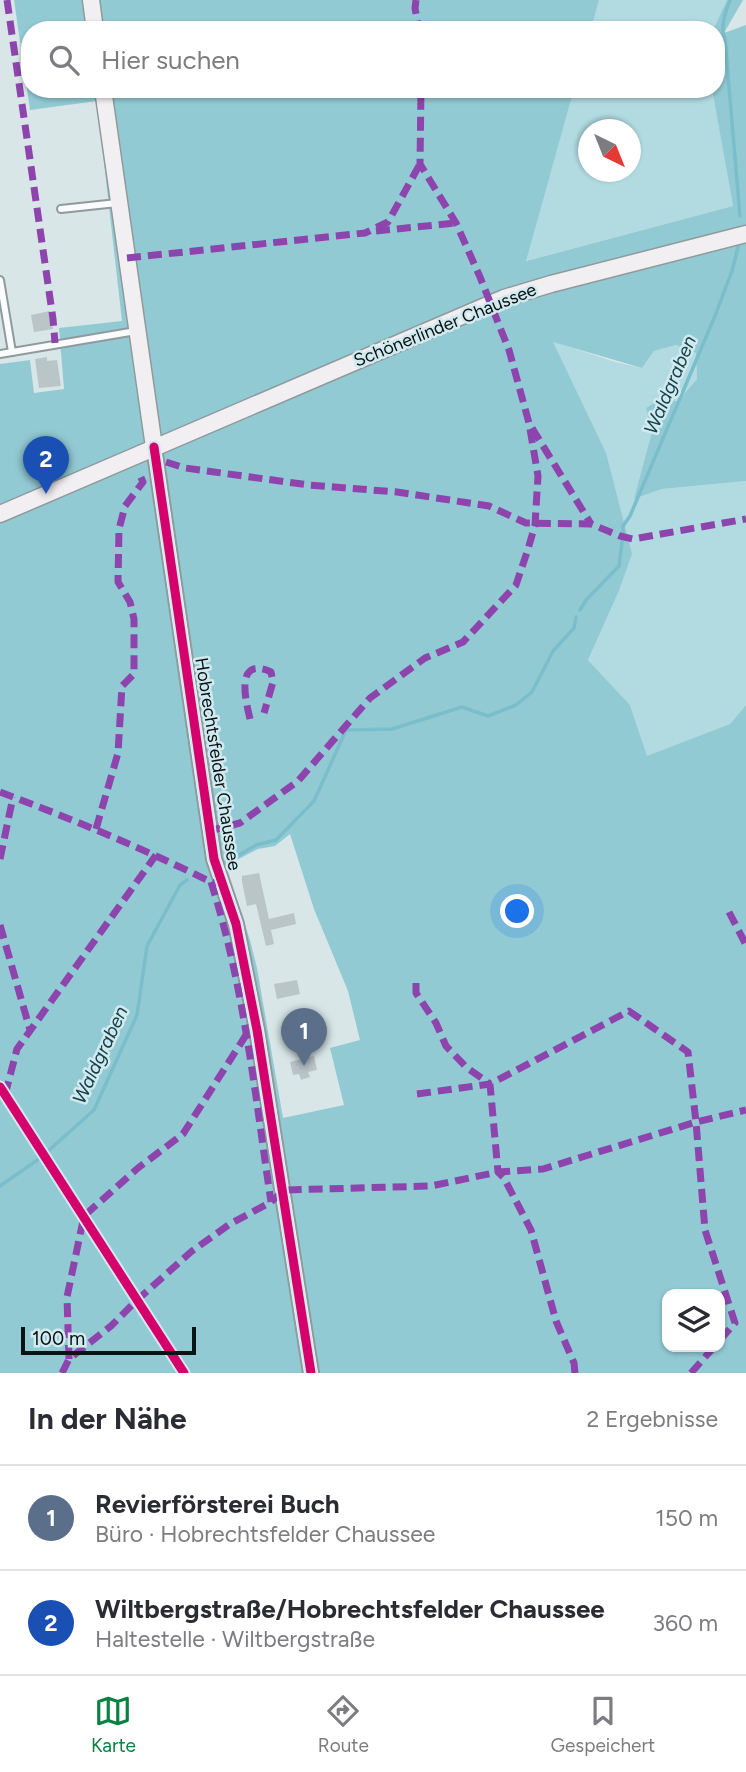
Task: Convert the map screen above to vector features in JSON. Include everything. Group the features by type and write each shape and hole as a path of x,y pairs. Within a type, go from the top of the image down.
{"main road":[{"path":"91,0 94,21"},
{"name":"Hobrechtsfelder Chaussee","path":"104,98 154,447"},
{"name":"Schönerlinder Chaussee","path":"0,514 522,291 746,234"}],"street":[{"name":"Hobrechtsfelder Chaussee","path":"154,447 214,859 236,924 257,1030 311,1373"}],"lane":[{"path":"61,209 119,202"},
{"path":"0,280 12,352"},
{"path":"0,354 136,331"}],"shaded area":[{"path":"14,0 599,0 593,21 21,21 21,48"},
{"path":"599,0 727,0 717,21 593,21"},
{"path":"727,0 743,0 725,31 725,21 717,21"},
{"path":"746,25 746,481 662,489 634,499 652,432 646,408 657,401 678,401 697,379 696,353 676,345 654,351 642,368 553,342 606,453 632,554 588,660 630,705 647,756 730,724 746,705 746,1373 0,1373 0,364 30,360 34,393 64,389 59,328 122,321 97,101 30,110 28,98 571,98 526,261 733,206 714,98 725,98 725,33","holes":["290,834 314,909 348,991 360,1040 330,1048 344,1105 283,1118 257,968 225,866 258,849 275,846"]},
{"path":"571,98 714,98 733,206 525,261"},
{"path":"552,341 642,368 654,351 676,345 696,353 697,379 678,401 657,401 646,408 652,432 635,499 662,489 746,481 746,705 730,724 647,757 630,705 588,660 618,593"}],"building":[{"path":"50,311 53,329 34,332 31,315"},
{"path":"47,357 47,361 57,360 61,386 39,388 35,359"},
{"path":"259,873 269,919 294,913 296,924 271,930 274,944 266,946 256,904 247,906 242,882 242,876"},
{"path":"297,980 300,994 277,999 274,984"},
{"path":"314,1056 317,1070 308,1072 310,1077 301,1080 299,1074 293,1075 290,1062"}],"waterway":[{"name":"Waldgraben","path":"724,21 730,0"},
{"name":"Waldgraben","path":"725,40 740,216"},
{"name":"Waldgraben","path":"623,533 623,526 630,516 715,316 738,247"},
{"name":"Waldgraben","path":"580,610 586,600 619,566 622,542"},
{"name":"Waldgraben","path":"236,857 256,845 276,840 314,801 346,730 392,729 462,707 488,716 516,705 532,692 553,651 574,628 576,617"},
{"name":"Waldgraben","path":"47,1152 94,1110 137,1015 147,946 180,885 187,880"},
{"name":"Waldgraben","path":"0,1186 39,1159"}],"marked path":[{"path":"7,0 21,97"},
{"path":"416,0 417,21"},
{"path":"21,98 55,343"},
{"path":"209,831 240,823 298,781 370,698 425,658 463,642 516,585 535,525 538,476 529,423 509,350 480,277 456,223 420,164 421,98"},
{"path":"127,258 365,233 388,222 420,164"},
{"path":"376,231 456,223"},
{"path":"532,428 591,524"},
{"path":"166,462 185,468 309,485 397,492 489,506 526,523 591,524 633,539 746,519"},
{"path":"96,829 118,753 122,686 134,674 134,619 130,602 118,582 119,529 125,506 143,482 139,473"},
{"path":"250,719 245,683 247,675 259,668 271,672 273,682 264,713"},
{"path":"0,792 107,834 218,883"},
{"path":"0,859 13,797"},
{"path":"5,1095 17,1049 156,855"},
{"path":"211,882 240,1000 271,1202"},
{"path":"729,912 746,945"},
{"path":"0,925 30,1030"},
{"path":"416,983 416,993 436,1023 446,1046 466,1067 490,1084"},
{"path":"575,1373 574,1363 556,1321 531,1230 504,1178 498,1172 490,1084 629,1011 688,1052 705,1230 724,1289"},
{"path":"69,1359 67,1297 84,1216 138,1168 183,1134 246,1035 257,1030"},
{"path":"417,1094 490,1084"},
{"path":"62,1373 69,1359 111,1326 192,1251 230,1224 271,1202 284,1190 431,1186 498,1172 543,1169 696,1122 746,1110"},
{"path":"725,1292 735,1323 725,1334"},
{"path":"691,1373 710,1352"}],"cycle path":[{"path":"154,447 214,859 236,924 257,1030 311,1373"},
{"path":"0,1087 184,1373"}],"place":[{"name":"Wiltbergstraße/Hobrechtsfelder Chaussee","path":"46,494"},
{"name":"Revierförsterei Buch","path":"304,1066"}]}
